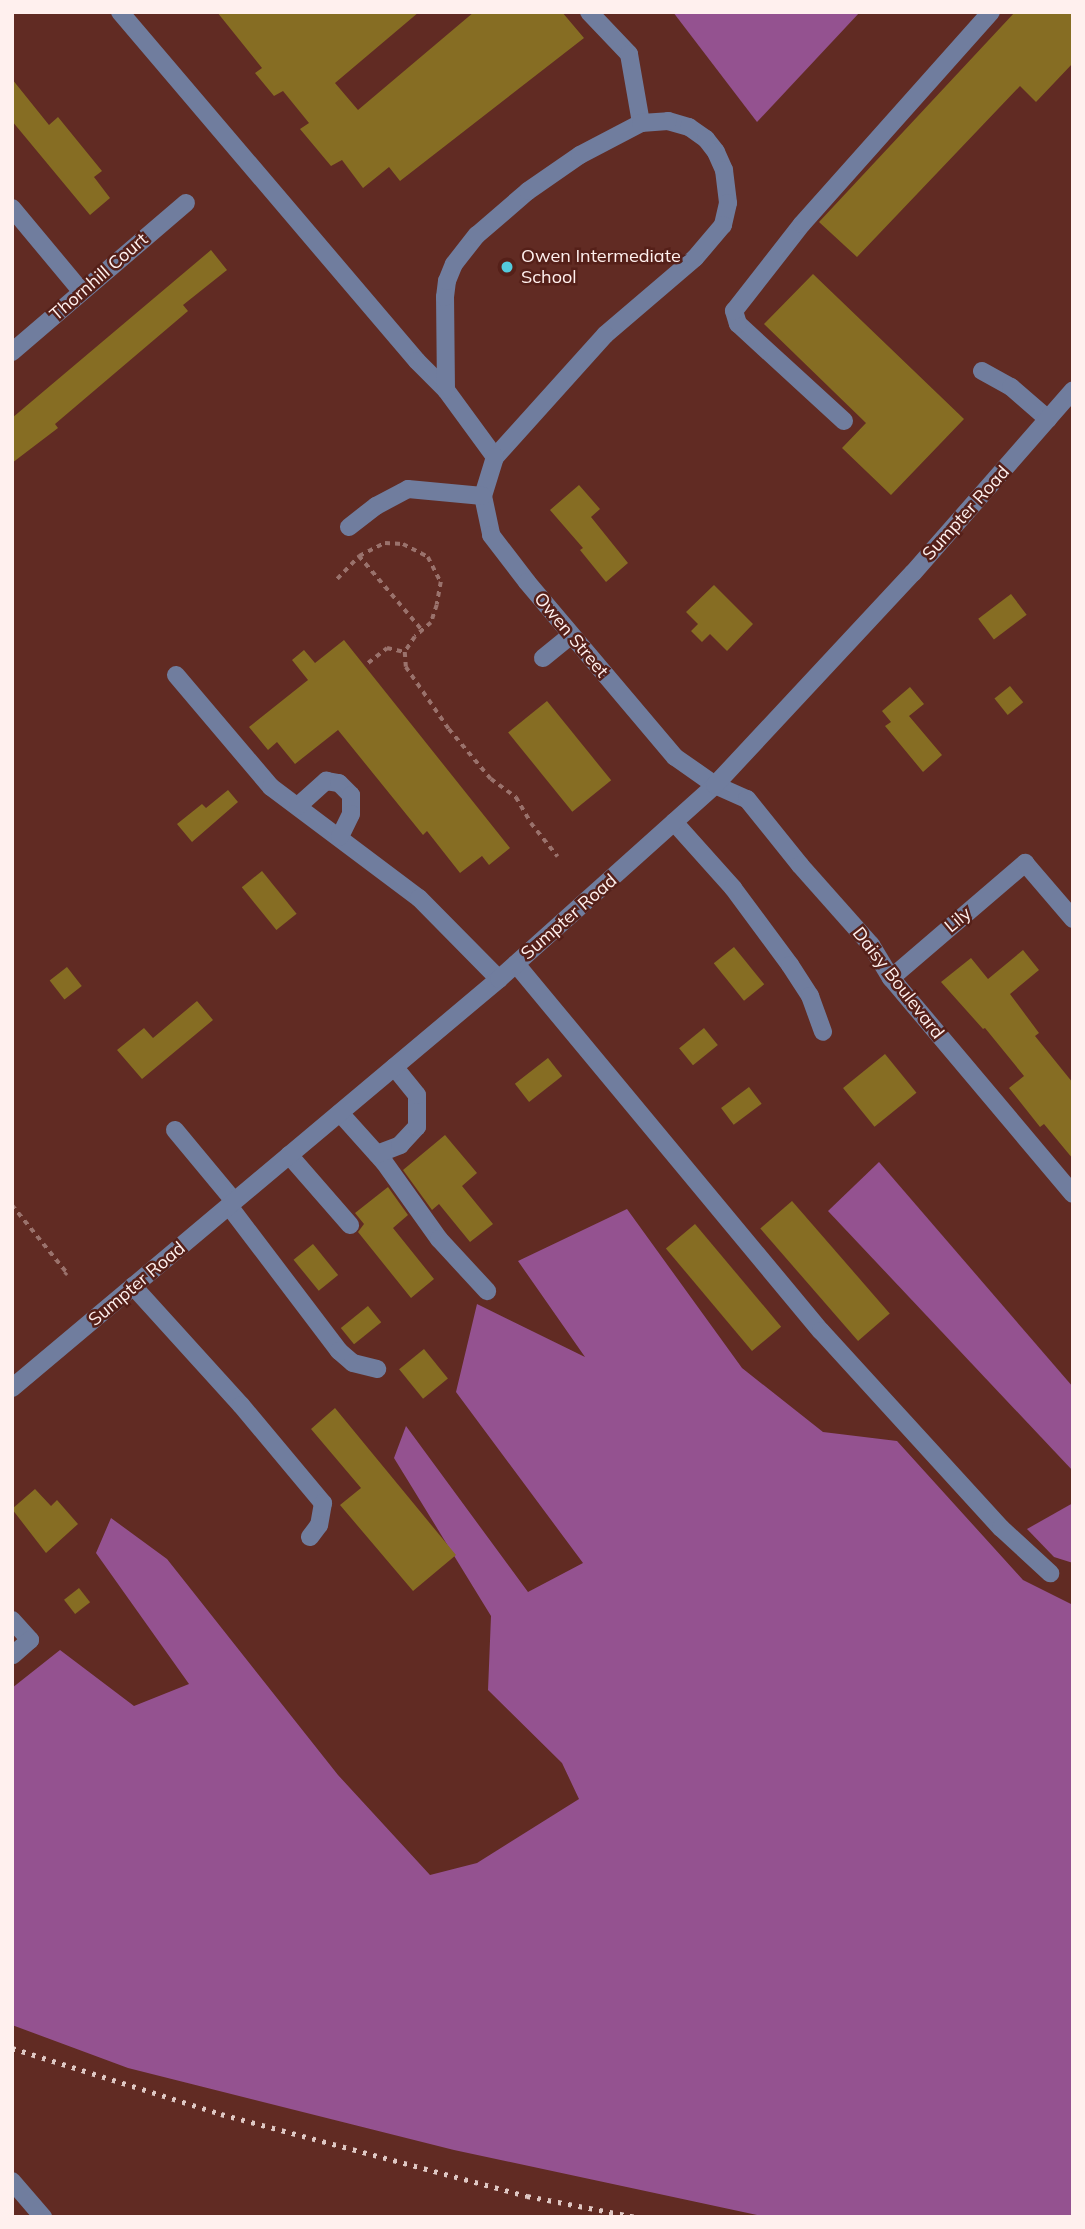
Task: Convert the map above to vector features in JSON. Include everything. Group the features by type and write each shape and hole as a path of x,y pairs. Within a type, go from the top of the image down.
{"street":[{"path":"120,12 416,361 446,390 495,457 605,335 695,258 723,225 728,202 724,170 706,139 689,127 668,121 641,123 610,137 528,191 477,235 454,264 447,281 446,390"},
{"path":"589,12 629,54 641,123"},
{"path":"844,421 738,324 734,311 802,224 991,12"},
{"name":"Thornhill Court","path":"12,352 186,202"},
{"path":"12,208 82,292"},
{"path":"982,372 1011,387 1048,419"},
{"name":"Sumpter Road","path":"12,1388 499,979 715,785 913,573 1073,390"},
{"name":"Owen Street","path":"495,457 483,496 491,535 571,635 676,757 715,785"},
{"path":"349,527 376,506 408,489 438,489 483,496"},
{"path":"543,659 571,635"},
{"path":"176,675 271,787 419,898 499,979"},
{"path":"298,806 326,781 339,783 351,795 351,814 340,837"},
{"name":"Daisy Boulevard","path":"715,785 747,799 800,866 871,946 891,978 1073,1194"},
{"path":"674,822 733,888 790,965 810,996 823,1032"},
{"name":"Lily","path":"891,978 1025,863 1073,919"},
{"path":"516,964 821,1331 1001,1528 1050,1573"},
{"path":"377,1154 400,1145 417,1127 417,1095 394,1067"},
{"path":"340,1112 377,1154 439,1239 487,1290"},
{"path":"175,1130 339,1351 353,1363 377,1369"},
{"path":"289,1156 350,1225"},
{"path":"133,1286 241,1405 323,1503 319,1525 310,1537"},
{"path":"12,1620 30,1640 13,1655"},
{"path":"12,2181 43,2217"}],"path":[{"path":"337,579 359,556 385,543 403,544 428,557 441,582 431,623 405,652 406,667 449,729 491,779 516,797 531,823 558,857"},
{"path":"359,556 422,630"},
{"path":"368,663 387,648 405,652"},
{"path":"12,1205 67,1273 65,1275"}],"shaded area":[{"path":"673,12 860,12 757,122"},
{"path":"879,1162 1073,1387 1073,1471 828,1211"},
{"path":"627,1209 742,1368 823,1432 897,1441 1023,1580 1073,1605 1073,2217 766,2217 454,2150 128,2068 12,2025 12,1688 60,1650 134,1706 189,1684 96,1553 111,1518 167,1559 338,1775 430,1875 477,1863 579,1799 562,1763 488,1690 491,1616 394,1458 406,1426 528,1592 583,1563 456,1392 477,1304 585,1357 518,1261"},
{"path":"1073,1503 1073,1563 1054,1557 1027,1529"}],"building":[{"path":"217,12 419,12 335,83 358,110 474,12 562,12 584,38 400,181 389,167 363,188 342,160 331,166 300,129 309,123 283,91 274,96 255,73 262,68"},
{"path":"1015,12 1073,12 1073,63 1036,102 1020,86 857,257 819,222"},
{"path":"12,79 49,125 58,117 102,171 94,177 110,198 90,215 12,121"},
{"path":"211,250 227,270 183,305 188,311 55,424 58,428 12,463 12,418"},
{"path":"813,274 964,419 891,495 842,448 866,423 764,324"},
{"path":"579,485 600,509 591,517 628,563 606,582 580,550 583,548 550,510"},
{"path":"714,585 753,624 727,651 710,634 702,642 691,631 698,624 686,612"},
{"path":"1011,594 1027,615 994,639 978,619"},
{"path":"344,640 510,848 489,865 482,856 460,873 427,831 423,835 338,730 295,764 277,742 268,750 249,727 308,680 292,660 304,650 315,663"},
{"path":"1010,686 1023,702 1008,715 994,699"},
{"path":"910,687 924,704 909,716 942,755 923,772 885,726 891,722 882,711"},
{"path":"547,701 611,780 572,812 508,732"},
{"path":"228,790 238,802 192,842 177,824 202,804 206,808"},
{"path":"262,871 297,914 276,930 242,887"},
{"path":"734,947 764,984 744,1001 714,963"},
{"path":"1023,950 1039,970 1010,994 1039,1033 1035,1036 1073,1083 1073,1159 1044,1124 1040,1127 1009,1088 1024,1076 985,1028 983,1029 941,982 971,958 988,979"},
{"path":"67,967 82,986 64,999 50,981"},
{"path":"197,1001 213,1020 142,1079 117,1050 144,1028 153,1038"},
{"path":"704,1028 718,1045 693,1065 679,1048"},
{"path":"885,1054 916,1093 875,1127 843,1088"},
{"path":"548,1058 562,1076 529,1102 515,1084"},
{"path":"749,1087 762,1104 734,1125 721,1108"},
{"path":"445,1135 477,1173 462,1186 493,1224 470,1242 439,1204 432,1210 403,1170"},
{"path":"388,1187 408,1215 393,1228 434,1279 411,1298 358,1232 364,1224 355,1213"},
{"path":"792,1201 890,1313 858,1341 760,1229"},
{"path":"695,1224 781,1327 752,1351 666,1248"},
{"path":"313,1244 338,1275 319,1291 294,1260"},
{"path":"368,1306 381,1322 354,1344 341,1328"},
{"path":"424,1349 448,1379 423,1399 399,1369"},
{"path":"335,1408 456,1555 413,1591 340,1505 361,1488 311,1429"},
{"path":"35,1489 51,1506 57,1500 78,1524 46,1553 12,1509"},
{"path":"79,1588 90,1602 75,1614 64,1600"}],"railway":[{"path":"12,2048 221,2114 527,2196 636,2217"}],"place":[{"name":"Owen Intermediate School","path":"507,267"}]}
